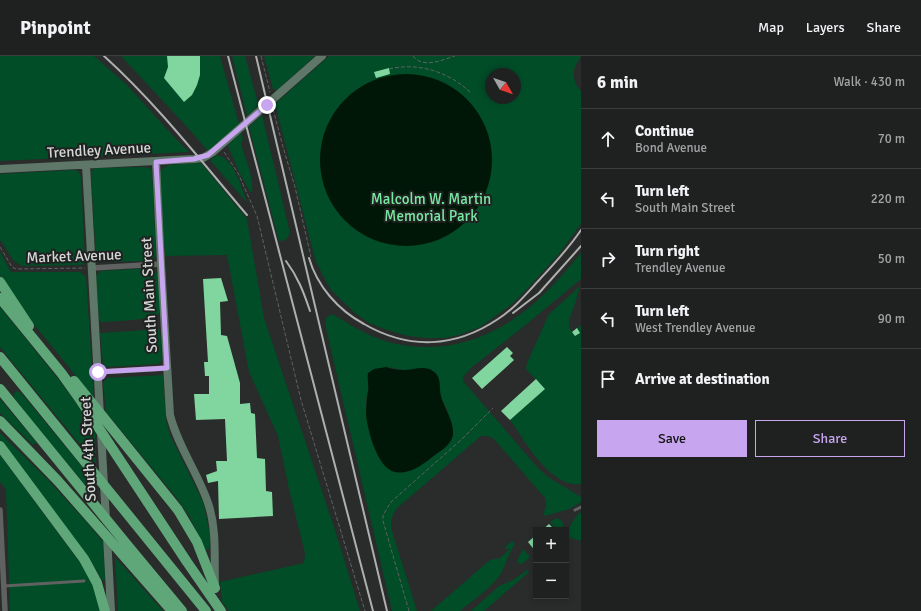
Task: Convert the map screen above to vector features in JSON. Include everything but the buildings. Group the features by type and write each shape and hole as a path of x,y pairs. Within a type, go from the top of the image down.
{"highway":[{"path":"0,282 17,314"},
{"path":"0,298 31,330 34,340 62,374 79,398 221,611"},
{"path":"0,357 206,611"},
{"path":"62,374 73,380 79,386 178,510 190,528 204,557 215,588"},
{"path":"0,389 182,611"},
{"path":"0,421 87,513 172,611"},
{"path":"0,446 84,559 97,582 105,611"}],"street":[{"path":"220,146 322,56"},
{"name":"Trendley Avenue","path":"0,169 199,159 208,155 220,146"},
{"name":"South Main Street","path":"156,162 170,415 174,430 202,488 211,516 213,530 216,611"},
{"name":"South 4th Street","path":"86,165 111,611"},
{"name":"Market Avenue","path":"92,268 161,264"},
{"path":"98,372 167,368"},
{"path":"0,510 4,611"}],"lane":[{"path":"576,510 581,507"},
{"path":"4,586 84,581"}],"path":[{"path":"261,56 311,257"},
{"path":"413,56 418,61 426,63 455,56"},
{"path":"426,63 426,68"},
{"path":"389,69 405,66 426,68 454,79 471,93"},
{"path":"220,146 238,173 257,216 301,400 365,611"},
{"name":"Market Avenue","path":"0,247 12,267 16,269 92,268"},
{"path":"409,611 383,521 383,515 391,502 493,408"}],"green space":[{"path":"0,56 94,56 127,85 189,152 0,161"},
{"path":"121,56 220,56 239,124 208,151"},
{"path":"232,56 245,56 258,103 257,107 247,116"},
{"path":"264,56 315,56 277,90 275,90 273,89"},
{"name":"Malcolm W. Martin Memorial Park","path":"329,56 581,56 574,70 574,77 577,86 581,91 581,224 558,255 512,304 480,327 459,335 444,338 408,336 369,323 355,313 331,290 315,259 275,104"},
{"path":"262,115 290,233 283,241 279,241 249,127"},
{"path":"241,133 243,139 241,143 252,180 252,192 250,192 239,172 228,146"},
{"path":"217,155 223,157 233,168 240,182 247,203 210,160"},
{"path":"201,163 247,219 264,318 334,527 360,611 229,611 222,602 220,582 304,563 305,553 278,436 249,372 227,255 165,256 160,173 162,169 169,165"},
{"path":"145,167 151,169 152,171 156,256 153,260 149,261 98,262 96,258 91,173 93,169 97,168"},
{"path":"78,171 81,177 85,263 81,265 22,266 13,260 0,241 0,174"},
{"path":"0,252 11,272 80,272 86,277 94,398 23,311 10,292 0,275"},
{"path":"581,253 581,279 471,368 463,377 463,381 538,468 548,477 581,497 581,502 569,509 545,516 543,513 546,507 545,498 493,438 481,436 397,508 394,513 391,528 417,611 392,611 325,324 326,318 331,314 366,333 392,343 413,347 434,347 455,344 474,339 493,331 528,308 559,279","holes":["386,367 404,370 427,369 448,412 450,442 425,463 409,471 395,472 384,464 372,442 368,427 366,406 367,393"]},
{"path":"150,268 155,270 159,276 159,314 153,318 101,322 99,319 96,279 97,274 101,271"},
{"path":"580,286 569,320 569,327 575,336 580,333 577,328 581,325 581,484 570,484 559,479 540,462 510,420 544,389 526,369 527,363 549,314"},
{"path":"0,307 59,380 95,429 96,464 0,347"},
{"path":"160,329 162,360 158,364 105,367 103,364 100,333"},
{"path":"163,375 166,420 170,435 204,504 210,535 209,549 206,550 189,516 176,497 106,412 103,383 107,378"},
{"path":"17,391 21,393 88,474 87,487 14,397 14,393"},
{"path":"0,399 36,443 33,445 0,413"},
{"path":"0,433 47,479 104,543 105,580 102,580 97,571 0,440"},
{"path":"0,455 86,570 94,583 100,611 10,611 6,489 0,482"},
{"path":"581,512 581,541 569,539 569,529 578,514"},
{"path":"556,518 563,523 563,526 554,527 550,522"},
{"path":"512,541 515,544 500,575 487,589 460,611 431,611 490,560 500,558 510,549 505,549 505,547"},
{"path":"523,549 530,557 520,564 517,561"},
{"path":"115,557 163,611 118,611"},
{"path":"527,570 529,572 484,611 471,611 499,586 515,579"}],"shaded area":[{"path":"406,74 423,76 439,81 454,89 467,99 477,112 485,127 490,143 492,160 490,177 485,193 477,208 467,221 454,231 439,239 423,244 406,246 389,244 373,239 358,231 345,221 335,208 327,193 322,177 320,160 322,143 327,127 335,112 345,99 358,89 373,81 389,76"},
{"path":"386,367 401,370 426,368 436,373 439,379 442,401 453,429 453,437 447,446 417,468 407,472 395,472 383,464 374,448 367,422 366,412 368,373 374,369"}],"railway":[{"path":"104,56 160,113 247,215"},
{"path":"228,56 373,611"},
{"path":"256,56 387,611"},
{"path":"309,258 317,278 323,287 337,304 354,318 381,332 398,338 432,342 465,336 482,329 504,315 551,268 581,230"},
{"path":"513,313 539,293 581,246"},
{"path":"286,261 300,285 310,311"}],"route":[{"path":"98,372 167,368 156,162 204,158 213,152 267,105"}]}
